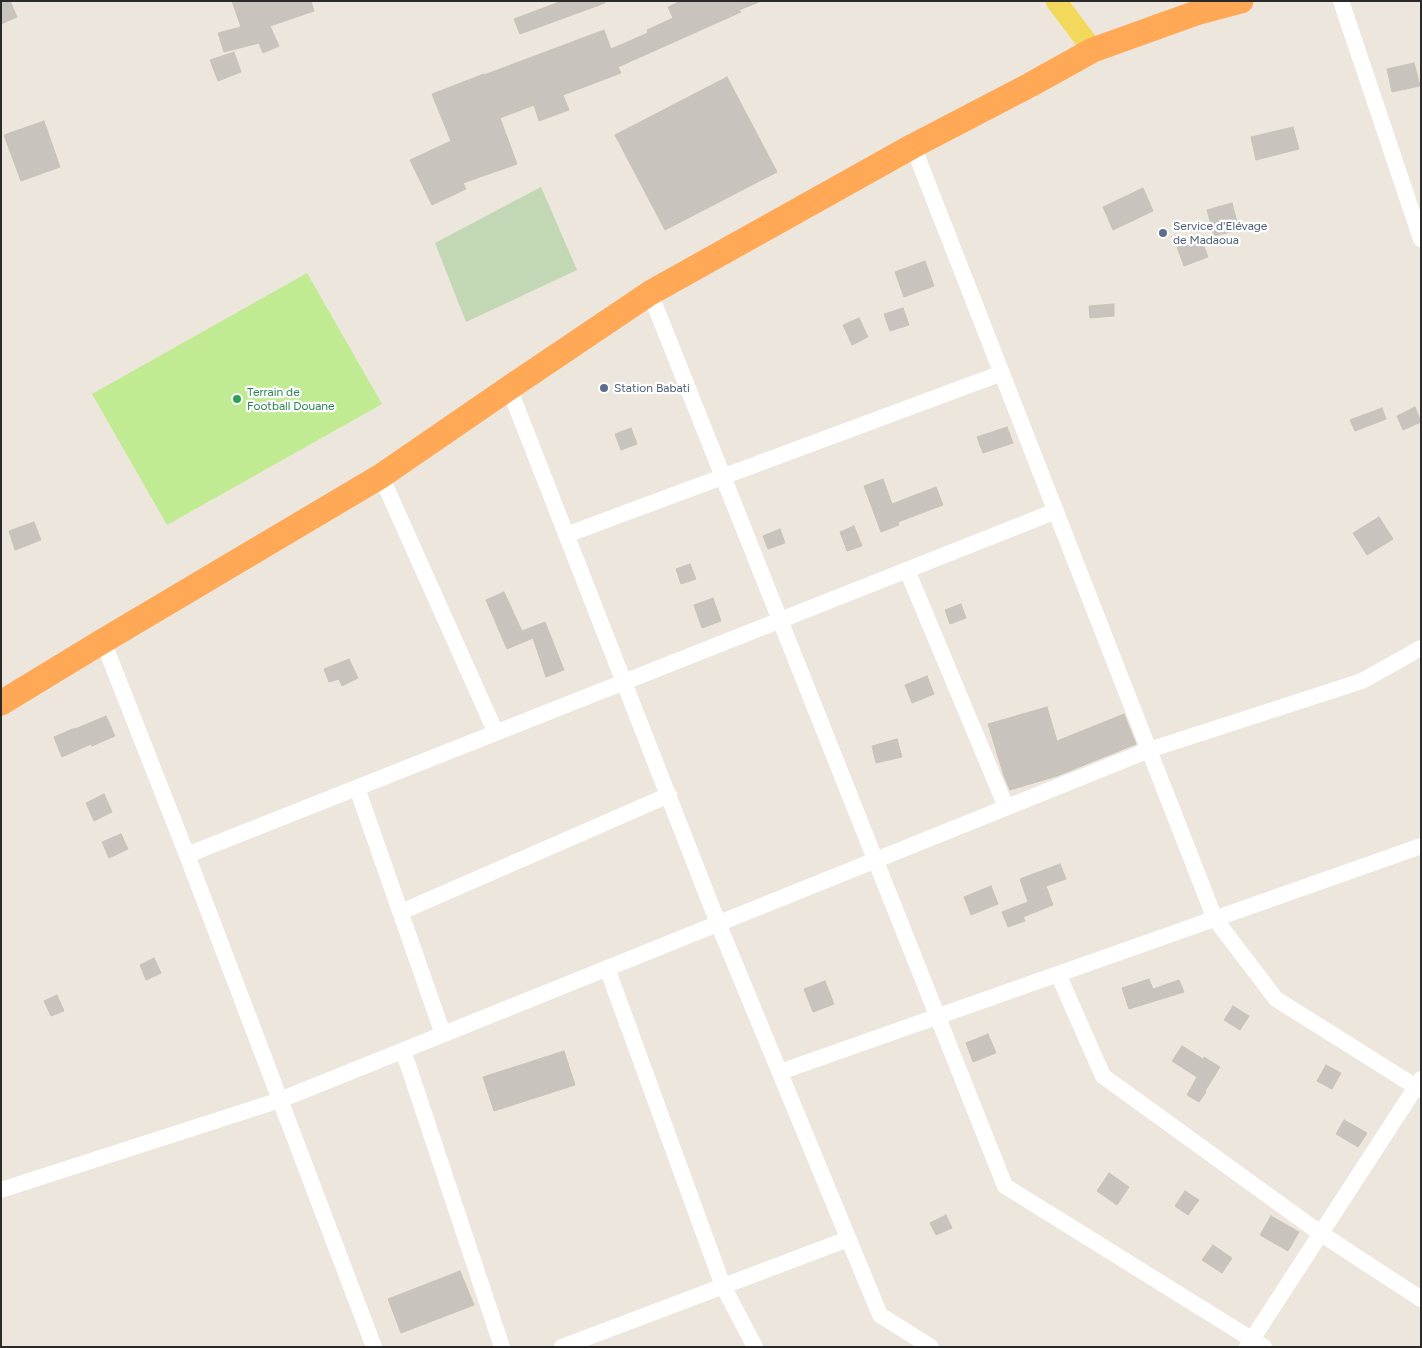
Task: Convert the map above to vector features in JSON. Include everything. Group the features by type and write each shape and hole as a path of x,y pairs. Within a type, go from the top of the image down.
{"highway":[{"path":"1,703 381,476 650,293 913,146 1093,50 1196,13 1241,1"}],"main road":[{"path":"1056,1 1093,50"}],"street":[{"path":"1341,1 1421,239"},
{"path":"650,293 1005,1186 1254,1344 1320,1233 1419,1085 1276,999 1215,919 913,146"},
{"path":"566,535 1002,373"},
{"path":"509,388 718,923 880,1315 931,1347"},
{"path":"381,476 496,732"},
{"path":"187,855 1056,510"},
{"path":"906,570 1006,807"},
{"path":"103,641 187,855 374,1347"},
{"path":"1,1190 280,1100 1149,750 1362,681 1421,648"},
{"path":"357,788 444,1034"},
{"path":"401,912 668,796"},
{"path":"780,1072 1421,846"},
{"path":"607,968 724,1286 756,1347"},
{"path":"1058,974 1103,1076 1320,1233 1421,1299"},
{"path":"403,1050 502,1347"},
{"path":"562,1347 848,1240"}],"green space":[{"path":"541,187 577,270 466,322 435,243"},
{"name":"Terrain de Football Douane","path":"307,273 382,404 167,525 92,394"}],"building":[{"path":"1,1 10,1 17,17 1,24"},
{"path":"232,1 311,1 314,11 270,26 279,46 263,53 259,43 224,52 218,33 241,27"},
{"path":"562,1 605,1 605,3 520,34 514,19"},
{"path":"681,1 759,2 739,10 741,12 618,67 621,73 563,95 569,110 539,121 534,105 500,118 517,164 463,183 466,189 432,205 410,160 451,141 432,94 604,30 611,49 648,33 647,30 673,18 668,7"},
{"path":"234,52 241,72 218,81 210,60"},
{"path":"1414,63 1420,86 1392,92 1387,69"},
{"path":"727,77 777,172 665,230 615,135"},
{"path":"44,121 60,167 21,181 4,135"},
{"path":"1293,127 1299,149 1256,160 1251,137"},
{"path":"1143,188 1153,211 1113,230 1103,207"},
{"path":"1232,203 1239,230 1214,236 1207,210"},
{"path":"1201,238 1208,257 1184,266 1177,247"},
{"path":"925,261 934,286 904,297 895,272"},
{"path":"1114,304 1114,316 1090,318 1089,306"},
{"path":"903,308 909,325 890,331 884,314"},
{"path":"859,318 868,337 852,345 843,325"},
{"path":"1415,407 1421,422 1403,430 1397,416"},
{"path":"1382,408 1386,419 1355,431 1350,420"},
{"path":"1007,427 1013,443 983,453 977,437"},
{"path":"631,428 637,444 621,450 615,434"},
{"path":"883,479 892,504 936,487 943,505 898,522 899,525 881,532 864,486"},
{"path":"1379,517 1393,539 1367,555 1353,533"},
{"path":"34,522 41,540 15,550 9,531"},
{"path":"854,526 862,546 847,551 840,532"},
{"path":"780,529 785,543 768,549 763,536"},
{"path":"690,564 696,579 681,584 676,569"},
{"path":"504,592 522,631 545,622 564,670 546,677 533,638 507,649 486,600"},
{"path":"713,598 721,621 702,628 694,605"},
{"path":"961,604 966,618 950,624 945,610"},
{"path":"349,659 358,678 342,686 339,679 329,682 324,669"},
{"path":"927,676 934,694 912,703 905,685"},
{"path":"1047,707 1057,741 1124,714 1136,744 1057,776 1010,790 988,724"},
{"path":"106,716 115,736 62,757 54,737"},
{"path":"897,739 902,757 876,763 872,746"},
{"path":"104,794 112,812 94,821 86,803"},
{"path":"121,834 128,849 109,858 102,842"},
{"path":"1060,864 1066,879 1046,886 1053,905 1023,917 1025,921 1008,927 1002,912 1028,902 1020,879"},
{"path":"991,886 998,904 971,915 964,897"},
{"path":"154,958 161,973 146,980 140,965"},
{"path":"1149,979 1153,989 1179,980 1184,992 1129,1009 1122,988"},
{"path":"825,981 834,1004 813,1012 804,989"},
{"path":"57,995 64,1011 51,1016 44,1001"},
{"path":"1233,1006 1249,1016 1240,1030 1224,1020"},
{"path":"988,1034 996,1053 973,1062 966,1043"},
{"path":"1182,1046 1220,1067 1199,1102 1187,1095 1197,1077 1172,1061"},
{"path":"564,1051 575,1085 494,1111 483,1077"},
{"path":"1326,1065 1341,1073 1332,1089 1317,1081"},
{"path":"1344,1120 1367,1133 1358,1147 1336,1134"},
{"path":"1109,1173 1129,1187 1117,1205 1097,1191"},
{"path":"1185,1191 1199,1200 1188,1215 1175,1206"},
{"path":"946,1215 952,1228 936,1235 930,1223"},
{"path":"1271,1216 1299,1232 1288,1251 1260,1235"},
{"path":"1213,1245 1232,1258 1222,1273 1202,1260"},
{"path":"460,1271 474,1305 401,1333 388,1299"}],"place":[{"name":"Service d'Elévage de Madaoua","path":"1163,233"},
{"name":"Station Babati","path":"604,388"},
{"name":"Terrain de Football Douane","path":"237,399"}]}
